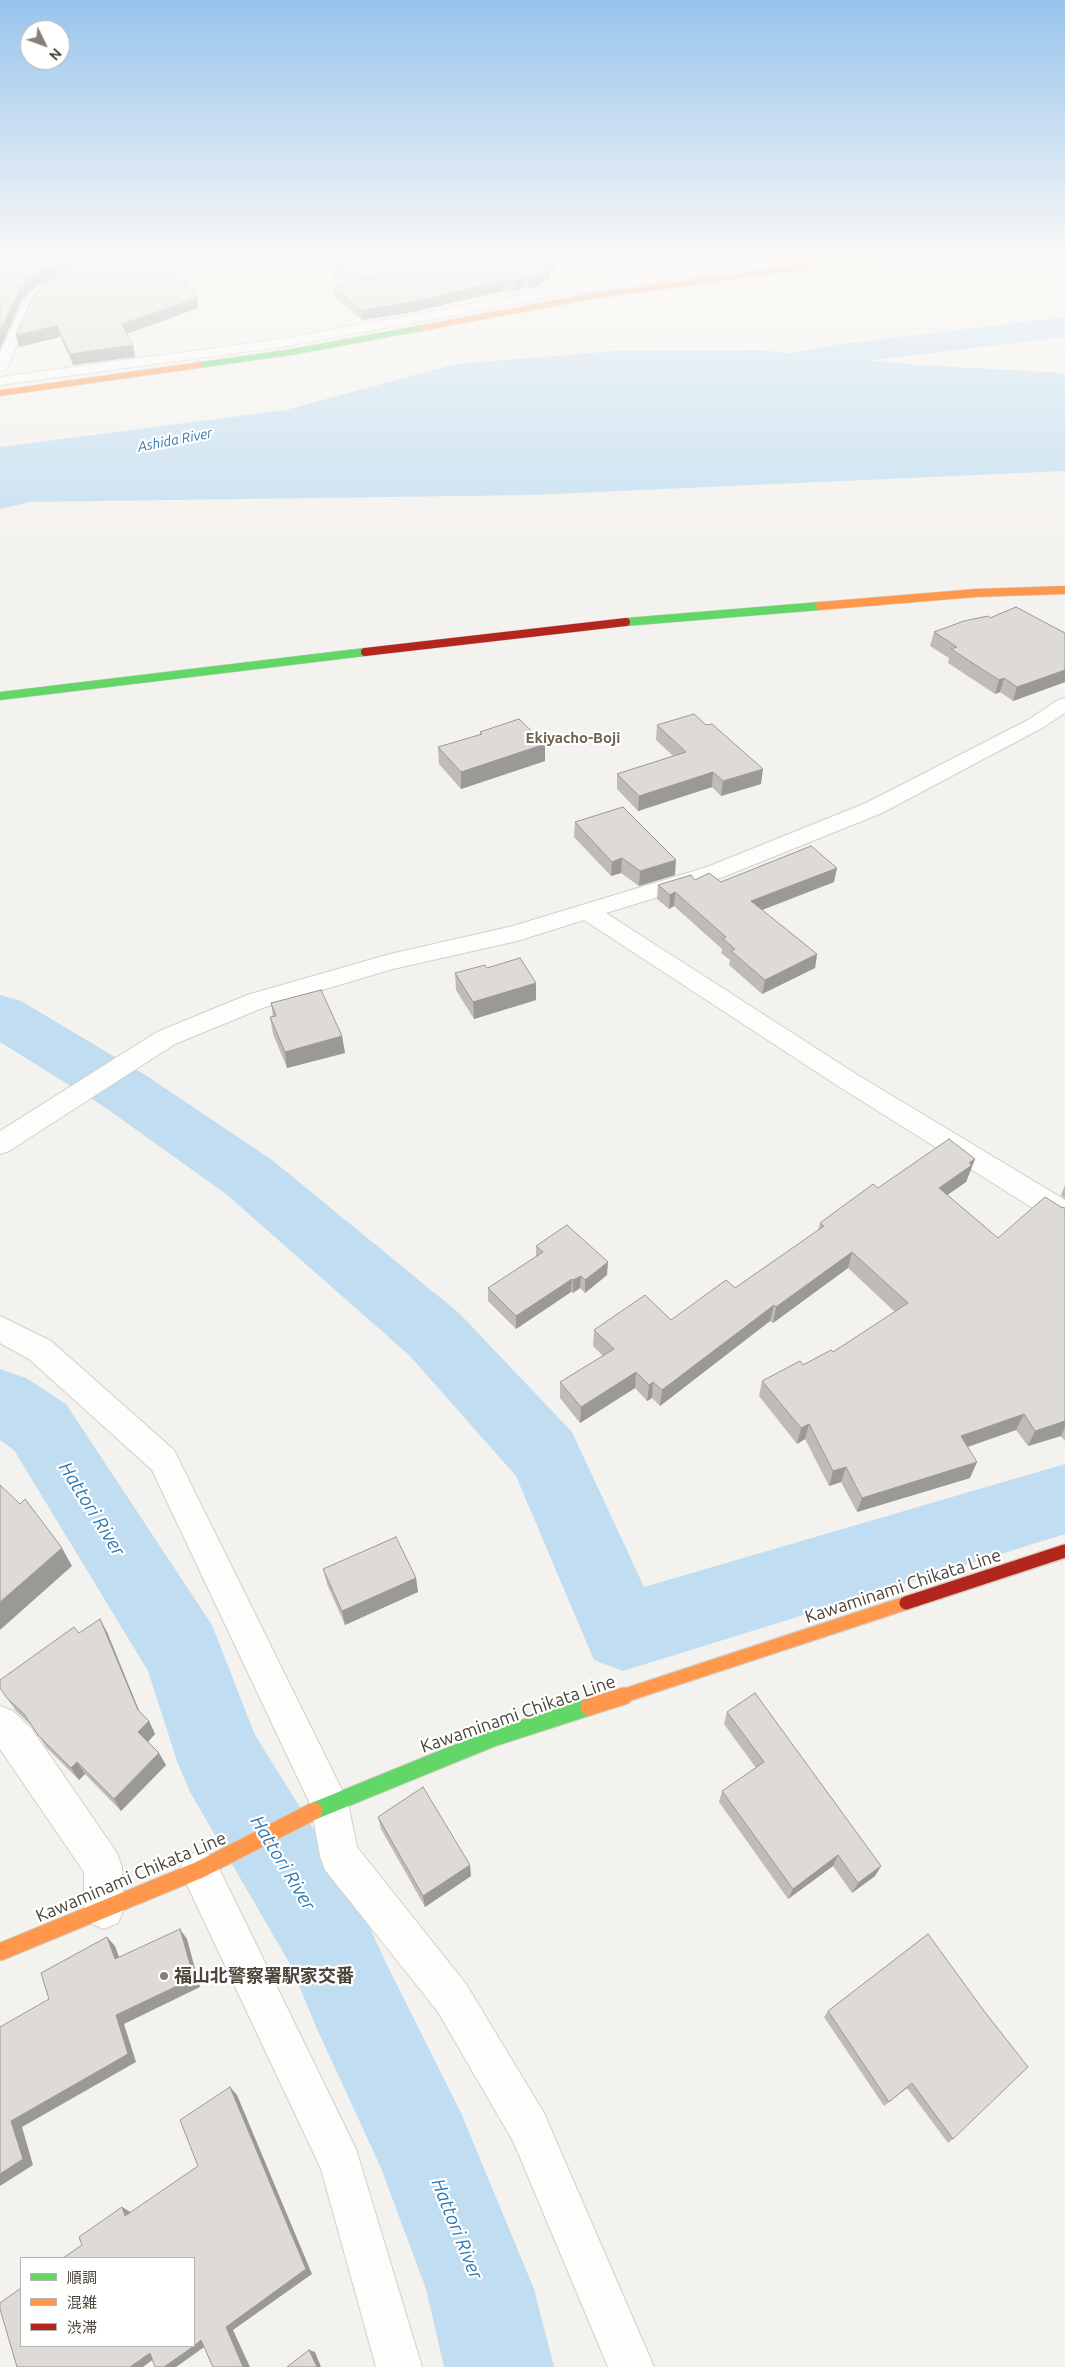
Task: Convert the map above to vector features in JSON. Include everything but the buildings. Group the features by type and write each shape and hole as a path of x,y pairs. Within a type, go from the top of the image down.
{"street":[{"path":"0,381 110,366"},
{"path":"0,393 189,366"},
{"path":"0,696 571,627 966,594 1065,590"},
{"path":"0,1144 166,1038 256,1001 390,962 517,933 715,872 874,808 1035,724 1065,704"},
{"path":"586,911 847,1080 1065,1214"},
{"path":"0,1328 40,1350 164,1460 314,1810 338,1856 452,1998 529,2128 631,2367"},
{"name":"Kawaminami Chikata Line","path":"0,1952 207,1866 314,1810 493,1738 1065,1551"},
{"path":"0,1724 18,1741 103,1867 104,1909"},
{"path":"207,1866 341,2164 399,2367"}],"water":[{"name":"Ashida River","path":"446,366 946,366 1065,373 1065,471 531,495 30,502 0,509 0,447 286,410"}],"waterway":[{"path":"0,1015 125,1091 249,1177 434,1334 545,1455 623,1632 1065,1499"},
{"name":"Hattori River","path":"0,1400 40,1427 183,1653 221,1761 324,1932 351,1995 425,2149 480,2289 499,2367"}],"traffic: fast":[{"path":"626,622 820,606"},
{"path":"0,696 365,652"},
{"path":"314,1811 493,1738 589,1707"}],"traffic: slow":[{"path":"0,393 190,366"},
{"path":"820,606 976,593 1065,590"},
{"path":"589,1707 906,1603"},
{"path":"0,1952 199,1870 314,1811"}],"traffic: jam":[{"path":"365,652 626,622"},
{"path":"906,1603 1065,1551"}],"place":[{"name":"福山北警察署駅家交番","path":"164,1976"}],"district":[{"name":"Ekiyacho-Boji","path":"573,738"}]}
